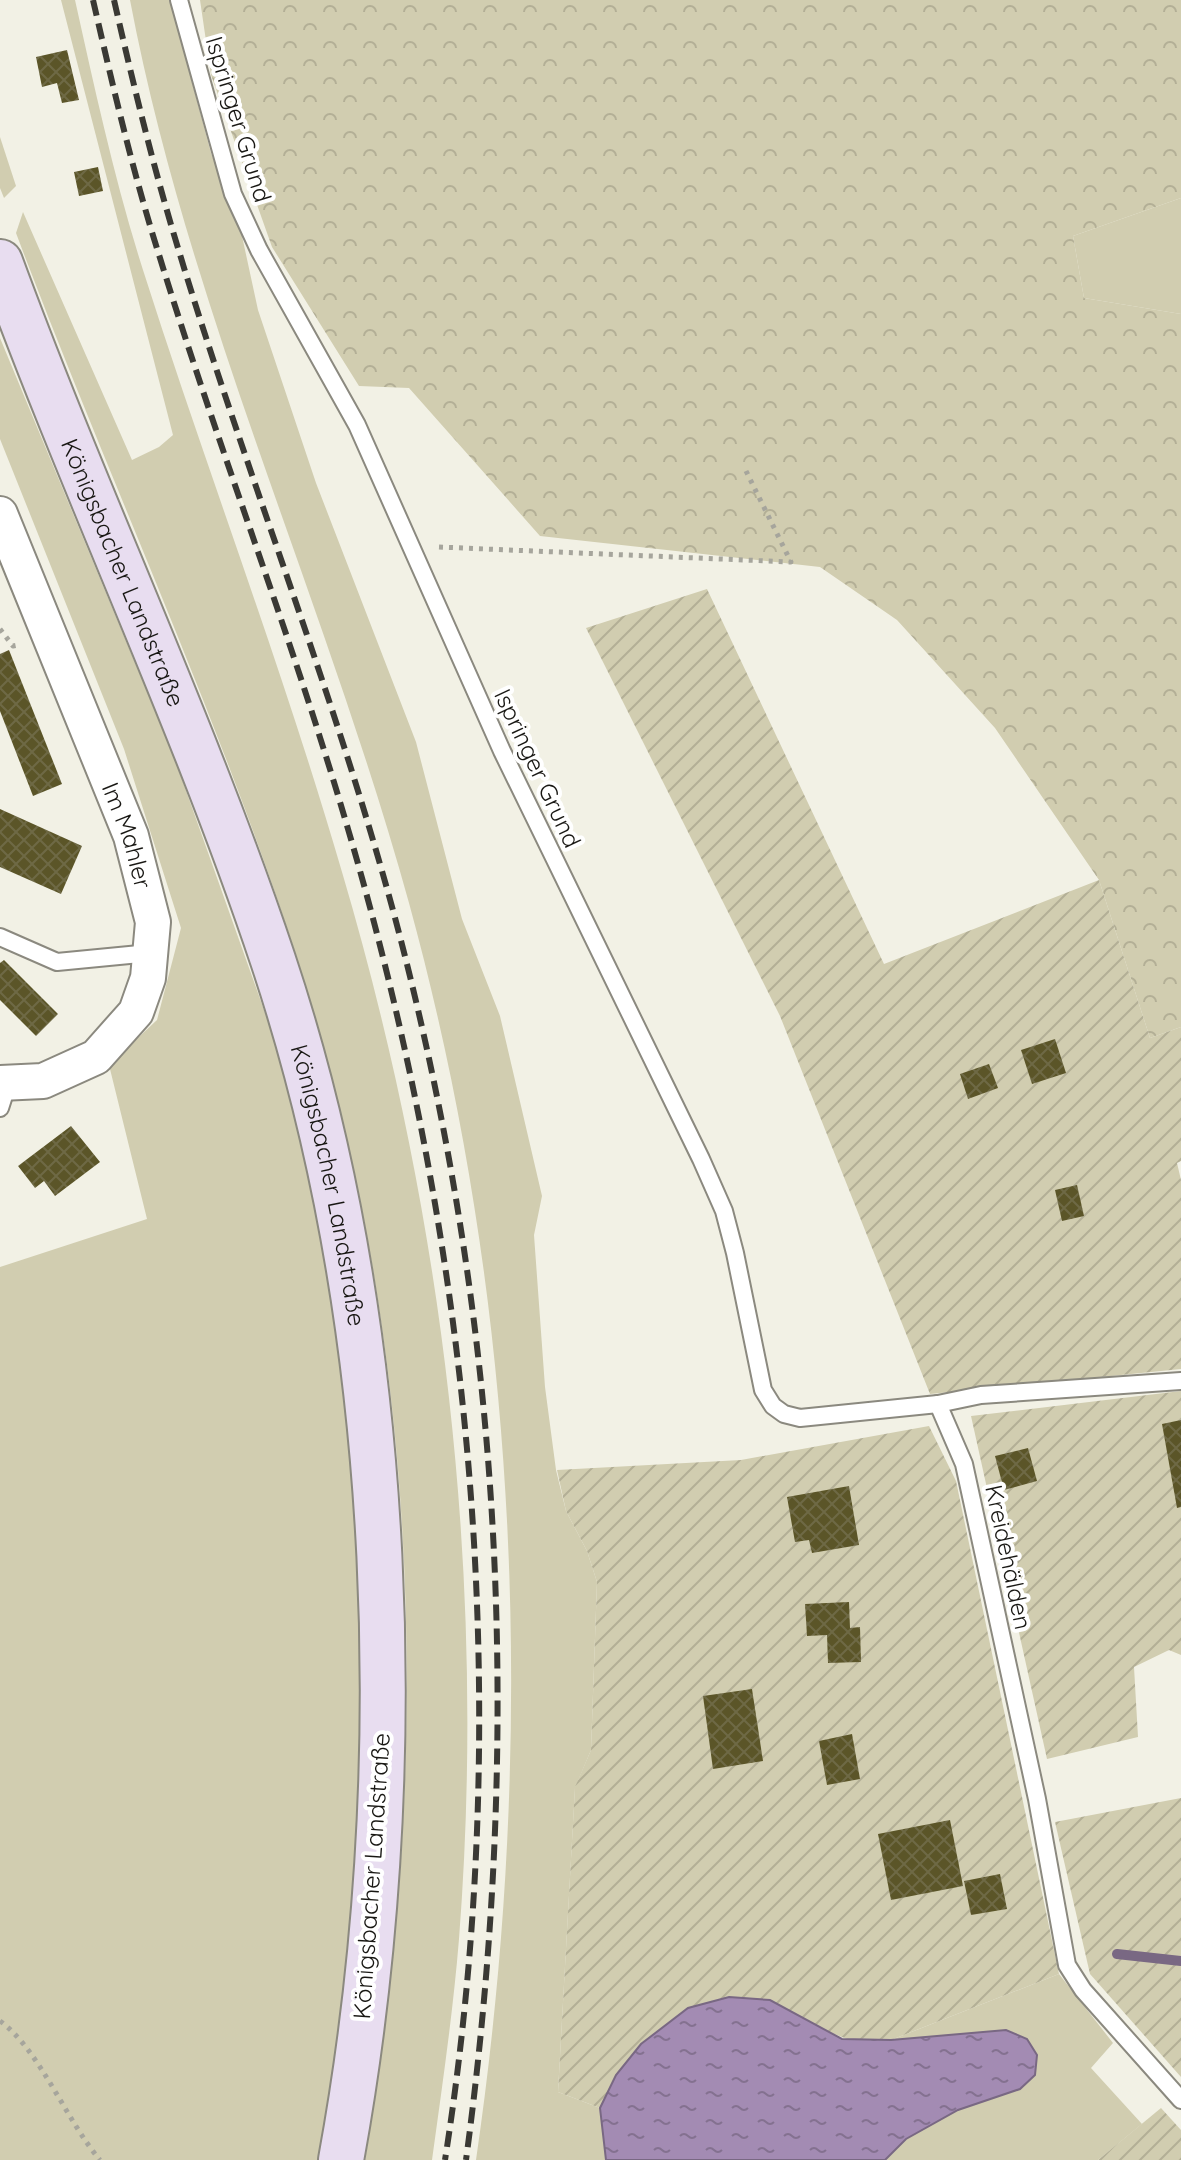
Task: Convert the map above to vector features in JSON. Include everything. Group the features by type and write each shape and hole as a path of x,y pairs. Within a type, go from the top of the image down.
{"main road":[{"name":"Königsbacher Landstraße","path":"0,262 222,815 274,963 314,1106 348,1273 374,1500 381,1653 381,1762 375,1880 358,2057 341,2160"}],"street":[{"name":"Im Mahler","path":"0,514 131,836 153,922 148,978 136,1012 96,1057 43,1081 3,1091"}],"lane":[{"name":"Ispringer Grund","path":"179,0 233,194 259,250 357,425 502,751 724,1211 744,1296 757,1372 773,1406 784,1414 800,1418 938,1404"},
{"path":"0,937 57,962 150,953"},
{"path":"938,1404 981,1395 1181,1381"},
{"name":"Kreidehälden","path":"938,1404 964,1464 1037,1799 1067,1965 1083,1990 1181,2100"}],"path":[{"path":"410,546 791,562 746,471"},
{"path":"0,2021 18,2034 77,2132 100,2160"}],"green space":[{"path":"61,0 75,0 114,170 143,270 295,721 342,872 377,1002 407,1134 431,1266 449,1400 461,1534 467,1669 466,1804 459,1939 432,2160 365,2160 387,2009 401,1857 407,1704 404,1552 391,1399 369,1248 337,1099 295,952 264,861 16,233 23,212 132,460 159,447 173,435"},
{"path":"130,0 170,0 211,153 242,236 258,310 316,483 416,742 462,919 500,1016 542,1196 534,1235 545,1387 556,1470 566,1511 587,1551 597,1582 591,1750 575,1788 558,2092 600,2108 616,2075 812,2025 842,2039 891,2040 1059,1974 1113,2043 1091,2068 1142,2124 1098,2160 476,2160 495,2003 507,1845 511,1686 507,1528 496,1370 475,1213 447,1057 409,903 338,677 222,342 187,230 155,116"},
{"path":"200,0 1181,0 1181,198 1073,236 1084,298 1181,314 1181,1027 1150,1038 1099,880 995,728 897,620 820,567 540,536 409,388 359,386 272,247 211,75"},
{"path":"0,137 16,186 4,198 0,188"},
{"path":"1181,198 1181,314 1084,298 1073,236"},
{"path":"0,338 173,754 301,1114 359,1473 362,1759 340,2067 321,2160 0,2160 0,1267 147,1219 109,1065 157,1020 181,928 124,749 0,439"},
{"path":"707,589 884,964 1099,880 1150,1038 1181,1027 1181,1161 1177,1163 1181,1180 1181,1369 930,1394 780,1016 586,628"},
{"path":"1181,1391 1181,1655 1169,1650 1134,1667 1138,1737 1047,1759 971,1416"},
{"path":"929,1426 956,1481 1059,1974 891,2040 847,2039 812,2025 770,2000 729,1997 688,2008 641,2044 616,2075 600,2108 558,2092 575,1787 591,1750 597,1582 587,1551 566,1511 557,1470 741,1460"},
{"path":"1181,1798 1181,2077 1090,1974 1055,1822"},
{"path":"1161,2108 1181,2130 1181,2160 1098,2160"}],"water":[{"path":"729,1997 770,2000 842,2039 891,2040 1006,2030 1027,2039 1037,2055 1035,2075 1020,2089 958,2110 906,2139 885,2160 606,2160 600,2108 616,2075 641,2044 688,2008"}],"building":[{"path":"67,50 79,100 62,103 57,83 42,87 36,57"},
{"path":"98,167 103,191 79,196 74,172"},
{"path":"9,650 62,784 33,796 0,711 0,654"},
{"path":"0,809 82,846 61,894 0,867"},
{"path":"4,960 58,1014 36,1036 0,1000 0,963"},
{"path":"1055,1039 1066,1073 1032,1084 1021,1050"},
{"path":"989,1064 998,1088 968,1099 960,1074"},
{"path":"71,1126 100,1162 55,1196 44,1181 35,1188 18,1166"},
{"path":"1077,1185 1084,1216 1062,1221 1055,1190"},
{"path":"1181,1420 1181,1507 1177,1508 1162,1424"},
{"path":"1028,1448 1037,1481 1004,1490 995,1456"},
{"path":"849,1486 859,1545 812,1553 809,1540 795,1542 787,1497"},
{"path":"849,1602 850,1628 860,1627 861,1662 828,1663 827,1635 807,1636 805,1604"},
{"path":"752,1689 763,1761 713,1769 703,1696"},
{"path":"852,1734 860,1779 827,1785 819,1741"},
{"path":"950,1820 963,1886 891,1900 878,1834"},
{"path":"1000,1874 1007,1909 971,1915 964,1881"}],"waterway":[{"path":"1117,1954 1181,1961"}],"railway":[{"path":"93,0 132,162 160,258 348,829 392,992 427,1156 453,1322 470,1489 479,1657 477,1825 466,1992 445,2160"},
{"path":"114,0 178,248 344,746 394,914 431,1069 460,1224 481,1379 493,1534 498,1689 494,1845 484,2002 466,2160"}]}
